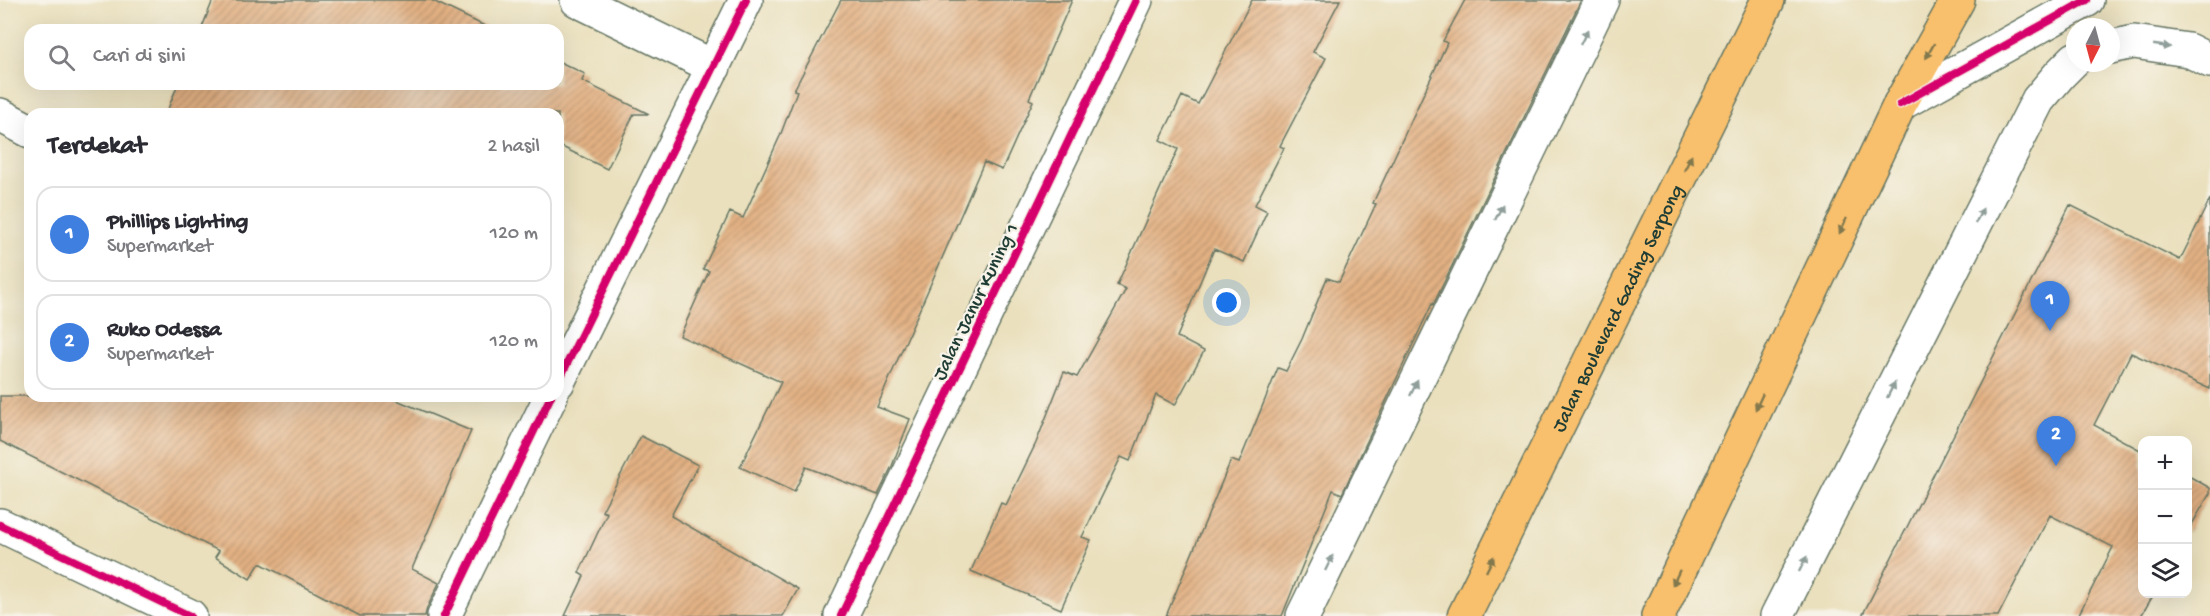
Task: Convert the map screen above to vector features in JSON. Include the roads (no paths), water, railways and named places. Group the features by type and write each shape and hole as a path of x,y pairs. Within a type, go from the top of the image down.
{"main road":[{"name":"Jalan Boulevard Gading Serpong","path":"1464,616 1768,0"},
{"path":"1658,616 1900,104 1958,0"}],"street":[{"path":"577,0 714,66"},
{"path":"564,370 746,0"},
{"name":"Jalan Janur Kuning 1","path":"841,616 1136,0"},
{"path":"1303,616 1602,0"},
{"path":"1900,104 2087,0"},
{"path":"2120,45 2134,42 2188,50 2210,61"},
{"path":"1777,616 2038,100 2066,68"},
{"path":"0,115 24,127"},
{"path":"444,616 548,402"},
{"path":"0,525 190,616"}],"place":[{"name":"Phillips Lighting","path":"2050,331"},
{"name":"Ruko Odessa","path":"2056,466"}]}
